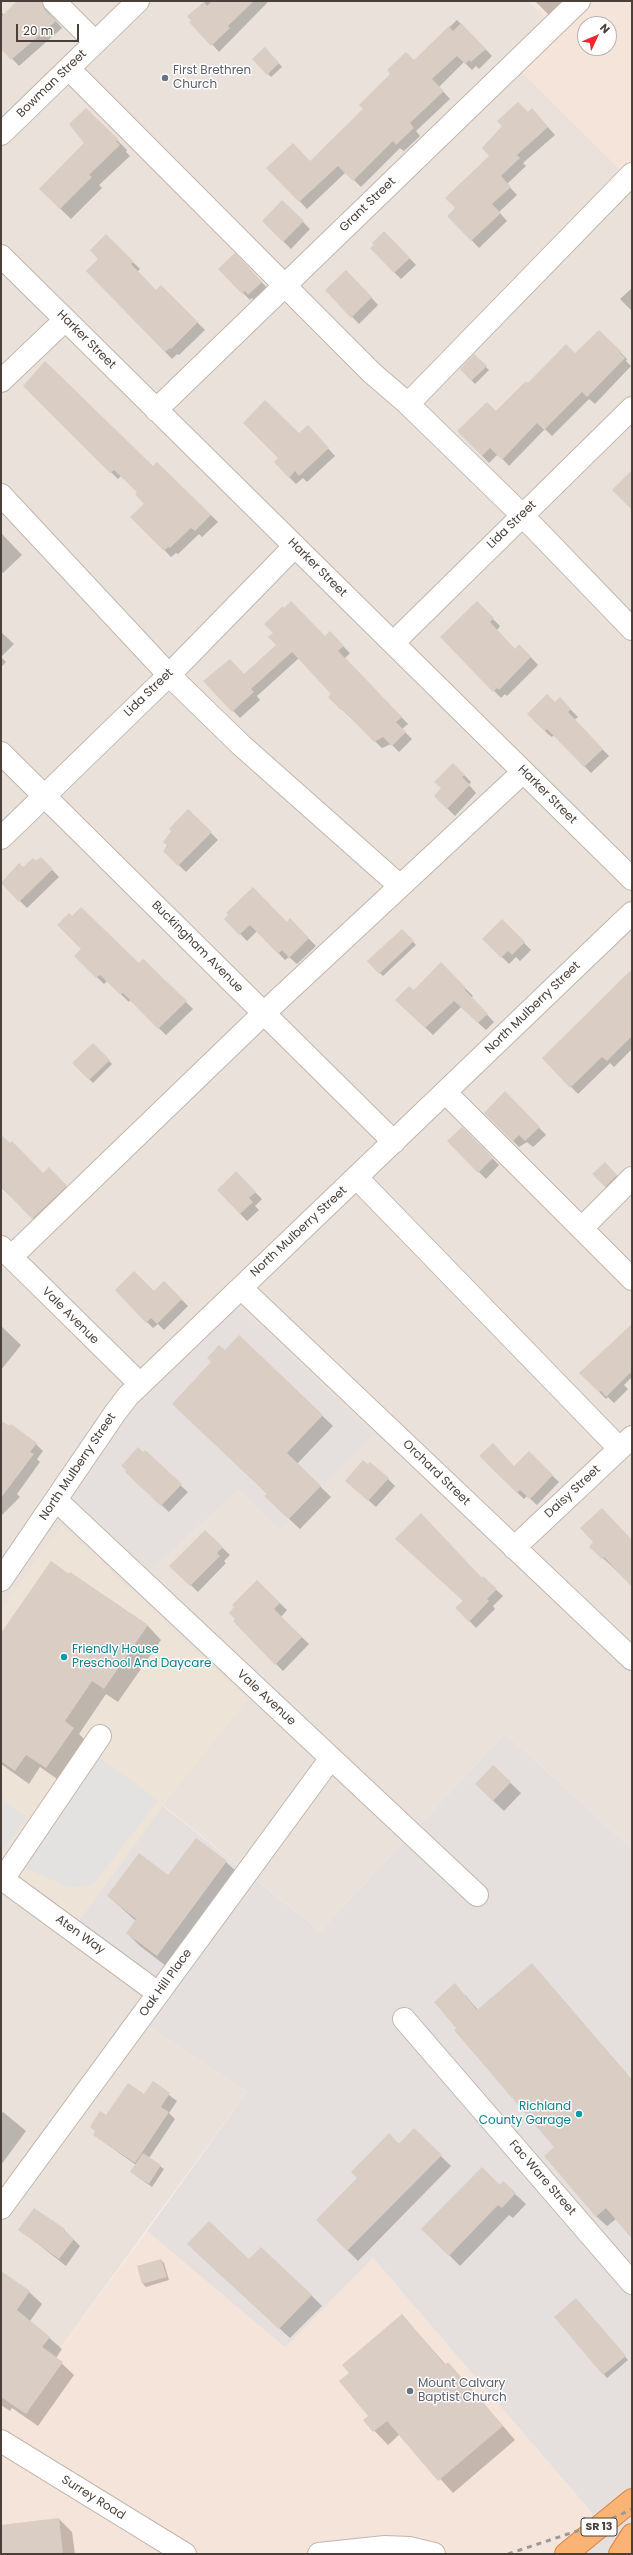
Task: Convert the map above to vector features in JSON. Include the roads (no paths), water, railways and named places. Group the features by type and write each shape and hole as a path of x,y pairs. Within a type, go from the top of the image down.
{"highway":[{"name":"SR 13","path":"566,2554 632,2500"},
{"name":"SR 13","path":"620,2554 632,2535"}],"street":[{"path":"54,1 95,42"},
{"name":"Bowman Street","path":"1,134 138,1"},
{"name":"Grant Street","path":"156,410 579,1"},
{"path":"69,69 372,373 408,404 522,516 632,629"},
{"path":"408,404 632,174"},
{"name":"Harker Street","path":"1,256 632,879"},
{"path":"1,381 65,320"},
{"name":"Lida Street","path":"393,643 632,408"},
{"path":"1,495 169,675 241,745 400,886"},
{"name":"Lida Street","path":"1,838 169,675 295,546"},
{"name":"Buckingham Avenue","path":"1,753 394,1142"},
{"path":"4,1250 264,1013 523,772"},
{"name":"North Mulberry Street","path":"1,1580 114,1413 140,1384 357,1178 632,913"},
{"path":"445,1092 632,1279"},
{"path":"357,1178 626,1442"},
{"path":"582,1228 632,1178"},
{"name":"Vale Avenue","path":"4,1250 140,1384"},
{"name":"Orchard Street","path":"241,1288 632,1659"},
{"name":"Daisy Street","path":"514,1548 626,1442"},
{"name":"Vale Avenue","path":"56,1500 477,1895"},
{"path":"2,1878 100,1736"},
{"name":"Oak Hill Place","path":"1,2208 331,1758"},
{"name":"Aten Way","path":"2,1878 158,1993"},
{"name":"Fac Ware Street","path":"404,2019 632,2282"},
{"name":"Surrey Road","path":"1,2441 185,2554"},
{"path":"319,2554 385,2547 409,2548 434,2554"}],"railway":[{"path":"508,2554 607,2521 632,2509"}],"place":[{"name":"First Brethren Church","path":"165,78"},
{"name":"Friendly House Preschool And Daycare","path":"64,1657"},
{"name":"Richland County Garage","path":"579,2114"},
{"name":"Mount Calvary Baptist Church","path":"410,2391"}]}
